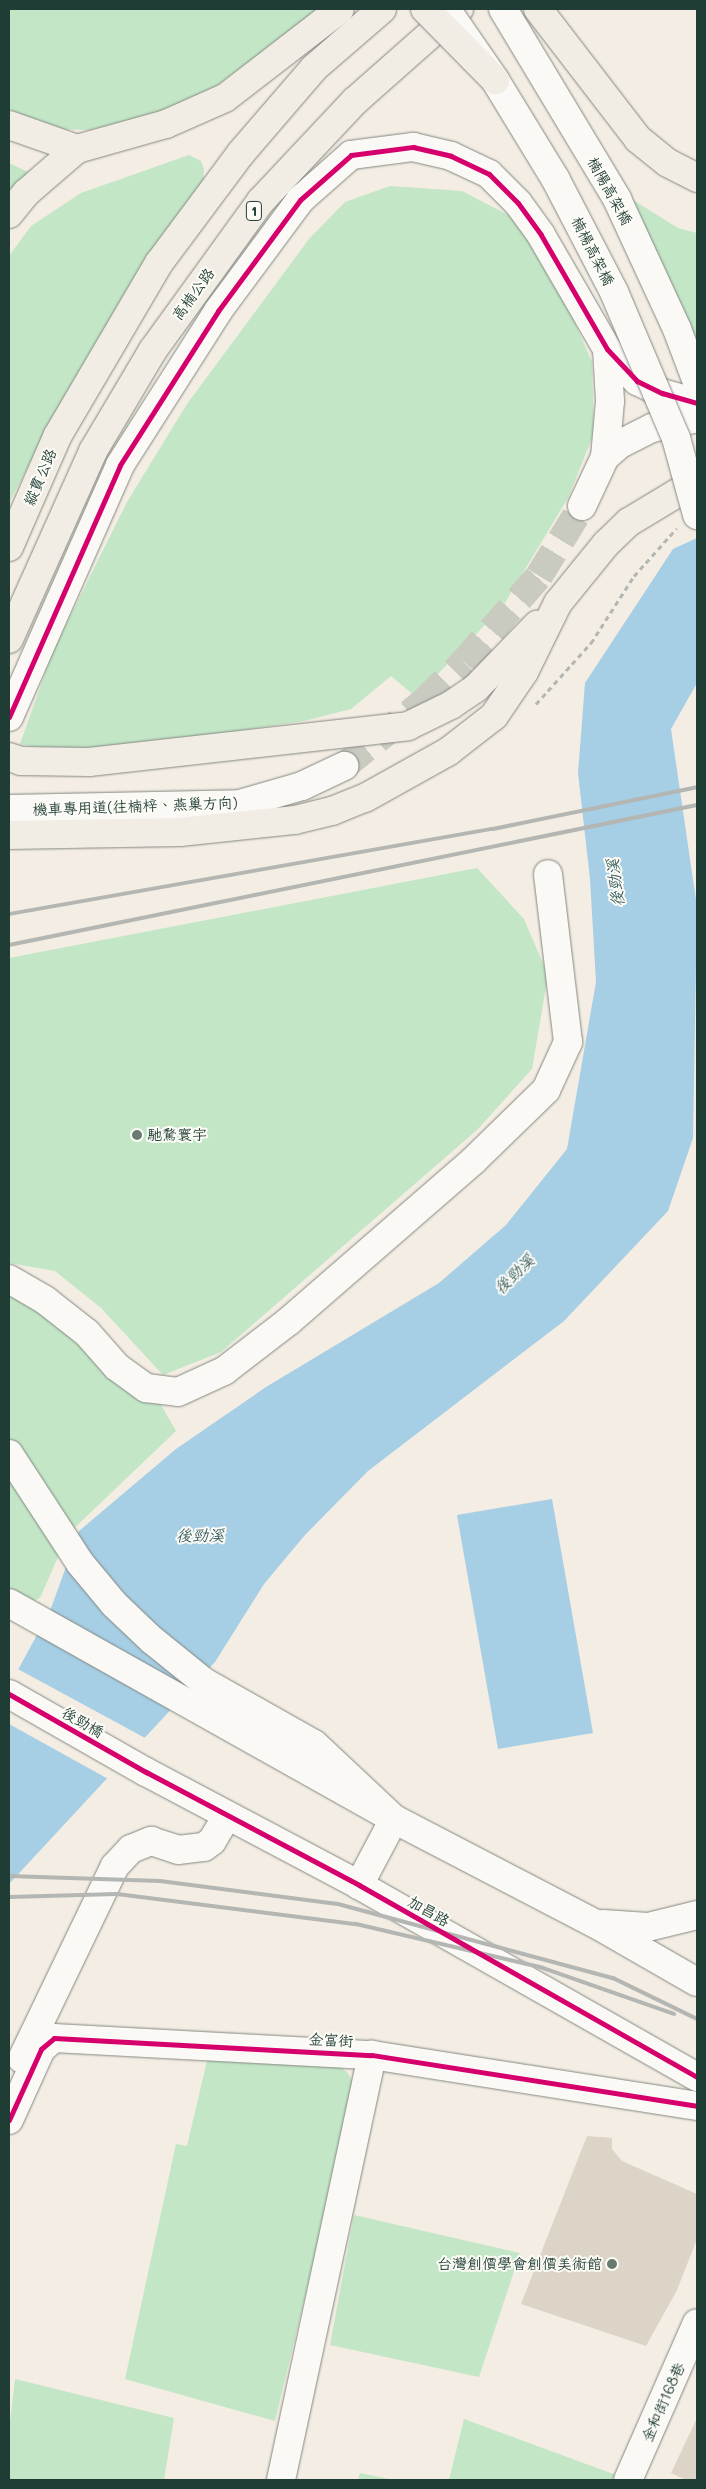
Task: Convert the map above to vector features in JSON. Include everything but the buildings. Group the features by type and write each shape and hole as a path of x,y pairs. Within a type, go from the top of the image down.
{"main road":[{"path":"9,214 26,193 77,149 166,124 226,98 340,9"},
{"name":"縱貫公路","path":"9,547 58,435 159,263 241,152 314,68 382,9"},
{"path":"424,9 495,80"},
{"name":"高楠公路","path":"9,639 93,451 153,350 260,201 355,101 460,9"},
{"path":"538,9 638,139 668,163 697,178"},
{"path":"9,125 77,149"},
{"path":"9,757 21,761 89,762 408,726 451,705 476,688 558,603 606,544 629,522 697,481"},
{"path":"9,835 180,832 266,823 332,811 365,798 449,751 494,716 524,672 558,603"}],"street":[{"name":"楠楊高架橋","path":"446,9 495,80 556,180 614,292 676,438 697,515"},
{"name":"楠陽高架橋","path":"502,9 617,199 677,329 697,382"},
{"path":"9,717 120,465 218,311 300,200 351,155 413,147 451,156 489,174 518,203 541,235 607,349 637,381 662,393 697,403"},
{"path":"582,506 605,457 610,401 607,349"},
{"path":"605,457 620,444 652,428 697,419"},
{"name":"機車專用道(往楠梓、燕巢方向)","path":"9,809 240,804 302,786 344,766"},
{"path":"9,1278 45,1300 80,1327 117,1367 146,1388 178,1392 231,1365 289,1321 466,1168 546,1090 568,1042 548,874"},
{"path":"9,1454 52,1524 114,1604 204,1682 314,1744 394,1818"},
{"path":"9,1603 394,1818 596,1924 697,1982"},
{"name":"後勁橋","path":"9,1694 146,1772"},
{"name":"加昌路","path":"146,1772 359,1885 691,2072"},
{"path":"9,2087 115,1866 131,1849 151,1841 178,1850 204,1847 212,1841 227,1816"},
{"path":"359,1885 394,1818"},
{"path":"596,1924 648,1927 697,1915"},
{"name":"金富街","path":"9,2120 41,2049 54,2038 372,2055 697,2106"},
{"path":"280,2480 372,2055"},
{"name":"金和街168巷","path":"628,2480 697,2323"}],"green space":[{"path":"9,9 320,9 215,87 168,112 89,130 57,129 9,109"},
{"path":"189,155 201,161 204,169 203,186 152,258 70,388 9,503 9,256 31,226 81,193"},
{"path":"9,163 28,172 9,195"},
{"path":"390,186 462,191 510,216 556,280 592,362 594,433 568,498 503,606 416,697 391,676 351,709 304,721 136,746 46,750 20,744 53,651 127,502 187,404 309,239 345,202"},
{"path":"625,195 678,228 697,233 697,353"},
{"path":"477,868 524,919 548,975 532,1069 477,1130 221,1352 163,1375 101,1308 55,1271 9,1263 9,958"},
{"path":"9,1288 160,1403 176,1431 68,1534 40,1598 26,1604 9,1593"},
{"path":"207,2061 335,2063 347,2072 356,2086 275,2421 125,2379 176,2144 187,2146"},
{"path":"354,2215 520,2253 479,2377 330,2345"},
{"path":"15,2379 174,2418 164,2480 9,2480 9,2430"},
{"path":"464,2419 616,2475 613,2480 449,2480"},
{"path":"360,2473 394,2480 358,2480"}],"water":[{"name":"後勁溪","path":"697,538 697,683 671,729 697,907 693,1138 668,1211 564,1321 368,1471 305,1535 264,1584 215,1662 9,1884 9,1680 19,1668 50,1611 79,1531 176,1449 266,1387 439,1283 506,1225 567,1149 596,982 590,879 578,773 585,683 673,549"},
{"path":"552,1499 593,1733 498,1749 457,1515"}],"pier":[{"path":"16,1668 147,1739 110,1780 9,1724 9,1676"}],"tunnel":[{"path":"344,766 425,701 464,662 539,576 582,506"}],"railway":[{"path":"9,914 493,829 697,787"},
{"path":"9,945 697,805"},
{"path":"9,1876 160,1881 338,1904 613,1978 697,2019"},
{"path":"9,1897 117,1894 356,1924 543,1968 674,2014"}],"cycle path":[{"path":"9,717 120,465 218,311 300,200 351,155 413,147 451,156 489,174 518,203 541,235 607,349 637,381 662,393 697,403"},
{"path":"9,1694 146,1772 359,1885 697,2077"},
{"path":"9,2120 41,2049 54,2038 372,2055 697,2106"}],"place":[{"name":"馳騖寰宇","path":"137,1135"},
{"name":"台灣創價學會創價美術館","path":"612,2264"}]}
